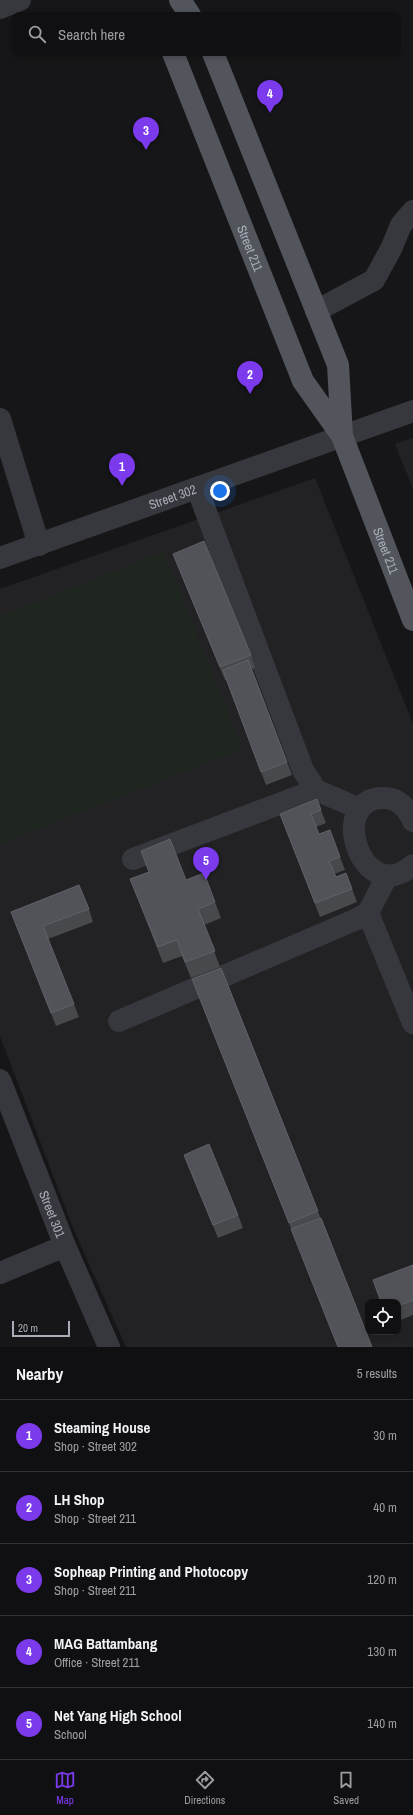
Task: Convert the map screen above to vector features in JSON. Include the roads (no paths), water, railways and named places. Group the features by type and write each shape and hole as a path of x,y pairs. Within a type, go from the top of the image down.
{"main road":[{"path":"170,0 171,12"},
{"path":"180,0 188,12"},
{"name":"Street 211","path":"174,56 303,381 342,436 413,620"},
{"name":"Street 211","path":"214,56 338,365 342,436"}],"street":[{"path":"0,8 20,0"},
{"path":"316,311 374,280 391,249 400,224 413,211"},
{"name":"Street 302","path":"0,558 413,411"},
{"path":"0,419 38,545"},
{"path":"197,488 303,770 316,790 360,809"},
{"path":"133,859 316,790"},
{"path":"413,821 406,808 397,802 388,798 377,798 368,802 360,809 354,821 353,834 365,862 373,871 387,876 397,875 406,871 413,865"},
{"path":"119,1021 368,912 387,876"},
{"path":"368,912 413,1023"},
{"name":"Street 301","path":"0,1080 65,1246 109,1347"},
{"path":"0,1273 65,1246"}],"place":[{"name":"MAG Battambang","path":"270,113"},
{"name":"Sopheap Printing and Photocopy","path":"146,150"},
{"name":"LH Shop","path":"250,394"},
{"name":"Steaming House","path":"122,486"},
{"name":"Net Yang High School","path":"206,880"}]}
